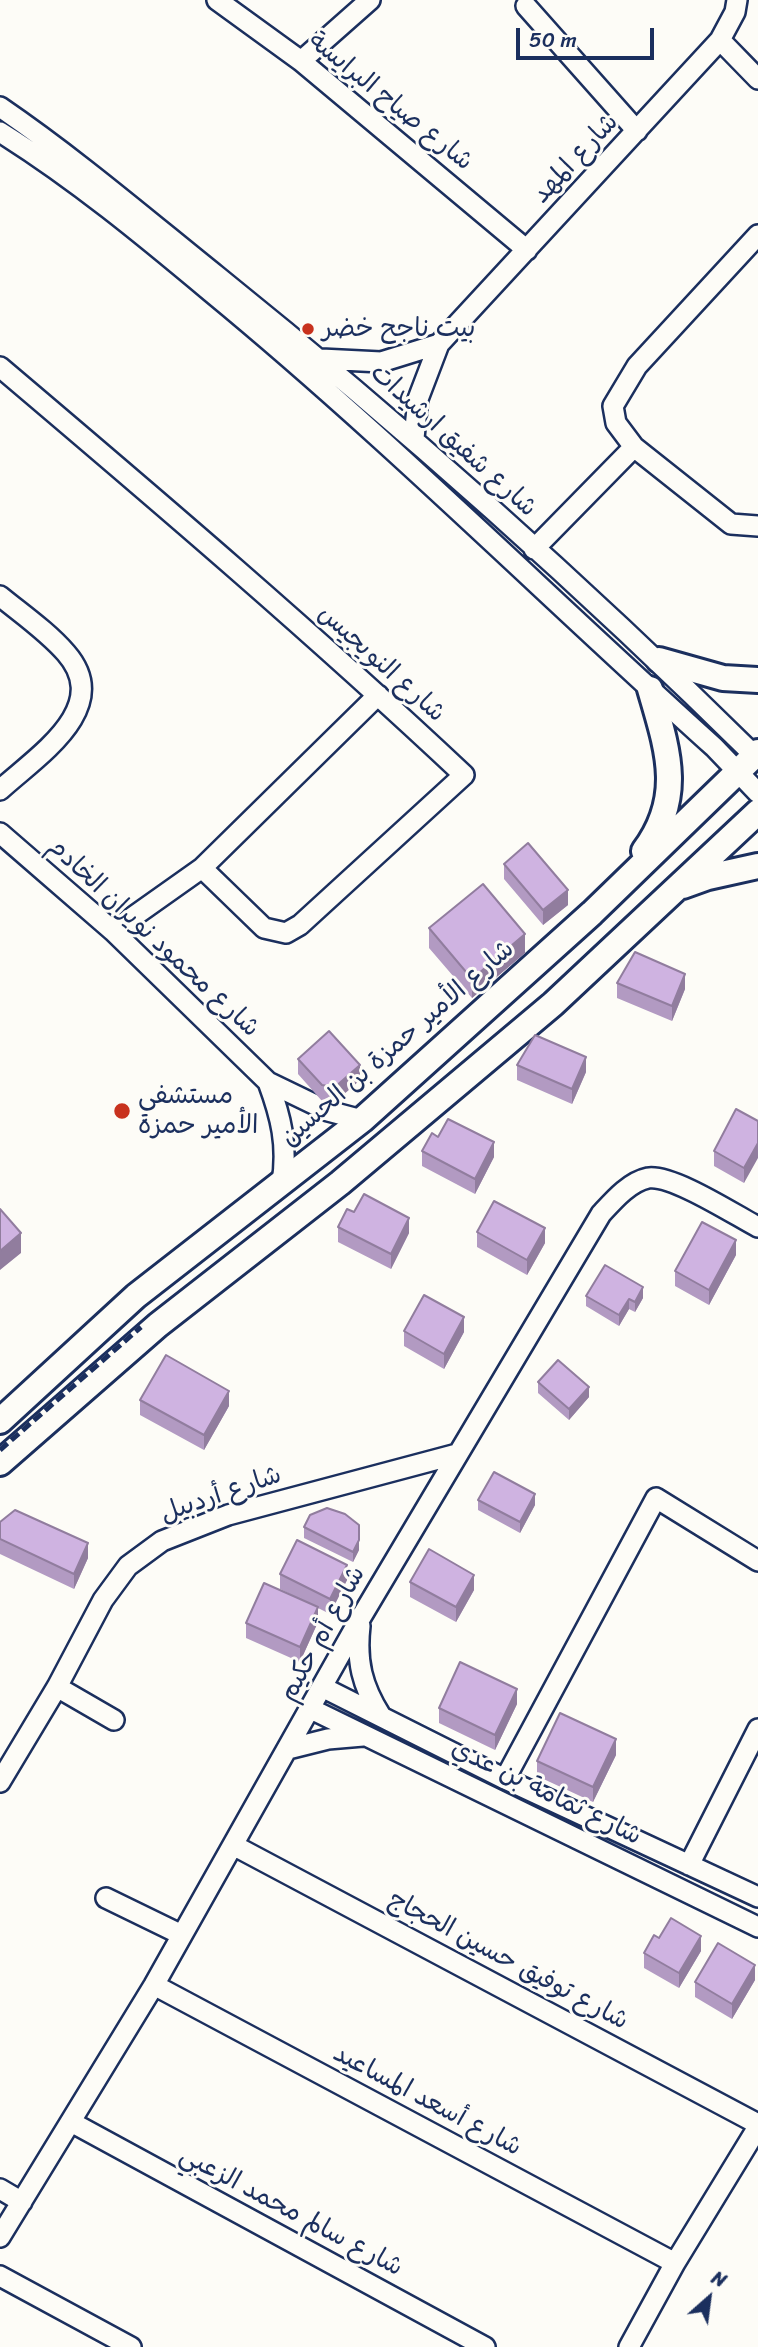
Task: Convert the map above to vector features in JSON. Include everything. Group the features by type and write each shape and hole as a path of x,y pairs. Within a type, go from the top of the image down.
{"main road":[{"path":"659,660 723,678 758,680"},
{"path":"622,882 653,840 663,817 669,792 671,765 650,689"},
{"name":"شارع الأمير حمزة بن الحسين","path":"0,1420 136,1296 362,1120 752,760"},
{"path":"0,1463 158,1325 340,1183 496,1053 758,812"},
{"path":"676,889 708,877 758,866"}],"street":[{"name":"شارع صياح البرايسة","path":"217,0 301,61 527,250"},
{"path":"301,61 370,0"},
{"name":"شارع المهد","path":"414,438 418,399 439,344 720,40 735,12 737,0"},
{"path":"526,6 637,131"},
{"path":"720,40 758,79"},
{"name":"شارع شفيق ارشيدات","path":"0,107 100,180 315,365 650,689 752,760"},
{"name":"شارع شفيق ارشيدات","path":"0,132 45,160 414,438 659,660 752,760"},
{"path":"758,235 637,366 613,405 616,423 634,447 731,524 758,526"},
{"name":"شارع المهد","path":"315,365 381,362 439,344"},
{"name":"شارع النويجيس","path":"0,367 178,518 464,775 300,925 286,933 264,928 202,868"},
{"path":"534,549 634,447"},
{"path":"0,596 67,654 82,680 83,692 75,717 0,790"},
{"path":"113,931 202,868 378,695"},
{"path":"752,760 758,793"},
{"name":"شارع محمود نويران الخادم","path":"0,833 113,931 268,1082 328,1111 362,1120"},
{"name":"شارع محمود نويران الخادم","path":"268,1082 285,1136 286,1157 282,1183"},
{"name":"شارع أم حكيم","path":"0,2237 154,1985 360,1619 601,1214 620,1194 649,1178 668,1181 758,1227"},
{"name":"شارع أردبيل","path":"0,1782 57,1687 103,1600 128,1566 162,1541 229,1516 457,1454"},
{"path":"505,1779 656,1498 758,1561"},
{"path":"360,1619 359,1670 368,1695 381,1717"},
{"path":"57,1687 114,1720"},
{"name":"شارع ثمامة بن عدي","path":"323,1687 505,1779 758,1897"},
{"name":"شارع ثمامة بن عدي","path":"311,1709 495,1796 758,1927"},
{"path":"689,1866 758,1728"},
{"path":"288,1749 313,1742 364,1736"},
{"name":"شارع توفيق حسين الحجاج","path":"233,1845 758,2126"},
{"path":"106,1898 182,1936"},
{"name":"شارع أسعد المساعيد","path":"154,1985 676,2263"},
{"name":"شارع سالم محمد الزعبي","path":"71,2122 485,2347"},
{"path":"629,2347 758,2126"},
{"path":"0,2189 22,2202"},
{"path":"0,2276 131,2347"}],"building":[{"path":"528,843 568,890 543,910 504,864"},
{"path":"483,884 525,934 472,979 429,928"},
{"path":"635,952 685,974 672,1006 617,983"},
{"path":"329,1031 360,1065 335,1087 322,1085 298,1059"},
{"path":"535,1035 586,1057 572,1089 517,1065"},
{"path":"736,1109 758,1121 758,1143 744,1168 714,1151"},
{"path":"448,1119 494,1142 475,1179 422,1151 432,1133 438,1137"},
{"path":"364,1194 409,1218 391,1254 338,1227 347,1209 354,1212"},
{"path":"494,1201 545,1228 527,1260 477,1232"},
{"path":"0,1209 21,1233 0,1251"},
{"path":"702,1222 736,1240 709,1290 675,1271"},
{"path":"605,1265 643,1287 635,1302 629,1299 619,1315 586,1296"},
{"path":"424,1295 464,1317 444,1354 404,1331"},
{"path":"166,1355 229,1391 204,1435 140,1400"},
{"path":"558,1360 589,1387 569,1409 538,1382"},
{"path":"494,1472 535,1494 520,1522 478,1500"},
{"path":"327,1508 345,1514 359,1525 359,1540 353,1552 304,1527 310,1515"},
{"path":"15,1510 88,1543 74,1574 0,1539 0,1522"},
{"path":"297,1540 347,1565 330,1599 280,1574"},
{"path":"429,1549 474,1575 456,1607 410,1582"},
{"path":"264,1583 318,1607 300,1647 246,1623"},
{"path":"460,1662 517,1689 495,1735 439,1708"},
{"path":"560,1713 616,1739 593,1787 537,1761"},
{"path":"671,1918 701,1936 679,1973 644,1953 654,1935 659,1938"},
{"path":"718,1943 755,1965 732,2004 695,1982"}],"railway":[{"path":"0,1450 141,1327"}],"place":[{"name":"بيت ناجح خضر","path":"308,329"},
{"name":"مستشفى الأمير حمزة","path":"122,1111"}]}
